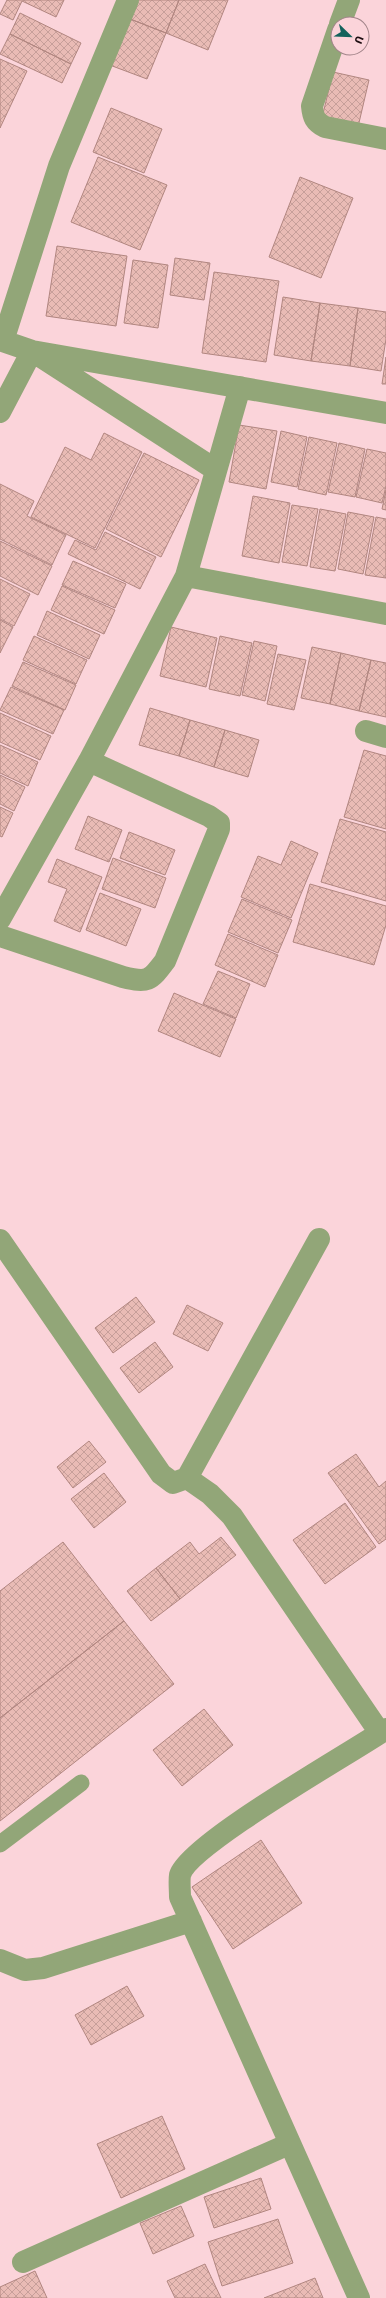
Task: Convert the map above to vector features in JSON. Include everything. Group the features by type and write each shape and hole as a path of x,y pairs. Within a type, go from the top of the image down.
{"street":[{"path":"128,0 59,166 2,340 32,351 386,413"},
{"path":"343,16 349,0"},
{"path":"330,53 312,106 313,116 317,123 325,127 386,138"},
{"path":"0,412 32,351"},
{"path":"32,351 216,470"},
{"path":"0,919 89,761 186,576 240,387"},
{"path":"186,576 386,614"},
{"path":"0,936 123,977 143,982 154,976 165,961 219,829 219,823 209,816 89,761"},
{"path":"0,1240 161,1474 173,1483 187,1478 319,1239"},
{"path":"187,1478 210,1494 232,1516 383,1731 255,1812 206,1846 191,1859 180,1875 180,1897 289,2144 360,2298"},
{"path":"0,1960 25,1970 43,1968 191,1921"},
{"path":"24,2262 289,2144"}],"lane":[{"path":"0,1844 81,1783"}],"building":[{"path":"7,0 64,0 56,17 22,1 13,20 0,14"},
{"path":"132,0 179,0 166,33 125,17"},
{"path":"179,0 228,0 208,50 166,33"},
{"path":"20,13 81,43 71,64 10,34"},
{"path":"125,17 166,33 147,79 107,64"},
{"path":"10,34 71,64 62,83 0,54"},
{"path":"0,59 27,71 0,128"},
{"path":"333,72 369,80 358,127 322,118"},
{"path":"111,108 162,129 144,173 93,152"},
{"path":"98,157 167,185 140,250 71,222"},
{"path":"300,177 353,198 321,278 269,257"},
{"path":"57,246 127,256 116,326 46,316"},
{"path":"175,258 210,263 204,300 170,295"},
{"path":"133,260 168,265 158,328 124,323"},
{"path":"214,272 279,281 266,362 202,353"},
{"path":"283,297 320,303 311,361 274,355"},
{"path":"320,303 358,308 350,366 311,361"},
{"path":"358,308 386,312 386,339 381,371 350,366"},
{"path":"386,357 386,384 382,384"},
{"path":"239,425 277,431 266,489 229,482"},
{"path":"281,431 307,437 297,487 271,482"},
{"path":"104,433 142,452 95,548 31,517 65,447 91,460"},
{"path":"309,437 337,443 326,495 298,489"},
{"path":"339,443 365,449 355,497 328,492"},
{"path":"367,449 386,453 386,486 382,503 356,497"},
{"path":"144,453 199,480 161,557 106,529"},
{"path":"0,484 34,501 27,516 66,535 52,565 0,539"},
{"path":"386,490 386,510 382,509"},
{"path":"253,496 290,503 279,563 242,556"},
{"path":"292,505 318,509 307,566 282,562"},
{"path":"320,509 346,514 335,571 310,567"},
{"path":"348,512 374,517 363,574 338,569"},
{"path":"376,517 386,519 386,578 365,575"},
{"path":"105,532 156,557 140,589 68,554 75,540 96,550"},
{"path":"0,541 52,566 38,595 0,576"},
{"path":"73,561 126,584 115,608 62,585"},
{"path":"0,579 30,594 14,626 0,619"},
{"path":"62,586 115,610 104,634 51,610"},
{"path":"47,611 100,635 89,659 37,635"},
{"path":"0,620 13,627 0,653"},
{"path":"171,627 217,638 206,687 160,676"},
{"path":"34,636 87,660 76,684 23,660"},
{"path":"220,636 252,643 240,696 209,689"},
{"path":"254,641 277,646 265,701 242,695"},
{"path":"312,647 341,653 330,704 301,698"},
{"path":"341,653 371,660 359,711 330,704"},
{"path":"278,654 306,660 294,710 267,704"},
{"path":"371,660 386,663 386,717 359,711"},
{"path":"23,662 76,685 65,710 12,686"},
{"path":"11,687 64,710 53,734 0,710"},
{"path":"150,708 190,720 179,756 139,745"},
{"path":"0,713 51,736 40,760 0,742"},
{"path":"190,720 225,730 214,767 179,756"},
{"path":"225,730 259,740 248,777 214,767"},
{"path":"0,745 38,762 28,786 0,773"},
{"path":"364,750 386,756 386,829 344,817"},
{"path":"0,775 25,787 14,811 0,804"},
{"path":"0,807 13,813 2,837 0,836"},
{"path":"88,816 122,830 109,862 75,849"},
{"path":"340,819 386,832 386,901 321,882"},
{"path":"129,832 175,850 165,875 120,858"},
{"path":"291,841 318,853 291,918 241,897 258,856 281,865"},
{"path":"113,858 166,878 155,908 102,889"},
{"path":"57,859 102,877 80,932 54,921 67,889 48,882"},
{"path":"310,884 386,906 386,925 374,965 293,942"},
{"path":"100,893 141,909 126,946 86,930"},
{"path":"242,899 292,920 278,953 228,932"},
{"path":"228,934 278,955 265,987 215,965"},
{"path":"218,971 250,984 236,1018 203,1004"},
{"path":"174,993 236,1019 220,1057 158,1031"},
{"path":"136,1297 155,1322 113,1353 95,1328"},
{"path":"187,1305 223,1323 208,1351 173,1334"},
{"path":"155,1342 173,1367 139,1393 120,1368"},
{"path":"89,1441 106,1462 73,1488 57,1467"},
{"path":"356,1454 379,1487 386,1481 386,1539 379,1544 328,1473"},
{"path":"104,1473 126,1502 94,1528 71,1499"},
{"path":"345,1503 376,1547 325,1584 293,1540"},
{"path":"221,1537 236,1555 180,1599 156,1568 190,1542 199,1554"},
{"path":"63,1542 124,1621 0,1718 0,1591"},
{"path":"156,1568 180,1599 151,1621 127,1591"},
{"path":"124,1621 174,1684 0,1821 0,1718"},
{"path":"204,1709 233,1745 182,1786 153,1750"},
{"path":"261,1840 302,1903 233,1949 192,1887"},
{"path":"127,1986 144,2016 91,2045 75,2015"},
{"path":"162,2116 185,2169 121,2198 97,2144"},
{"path":"261,2178 271,2209 214,2228 204,2197"},
{"path":"181,2206 194,2236 153,2254 140,2223"},
{"path":"278,2219 293,2263 222,2286 208,2242"},
{"path":"205,2264 221,2298 175,2298 167,2281"},
{"path":"35,2271 47,2298 0,2298 0,2287"},
{"path":"315,2278 323,2298 264,2298"}]}
